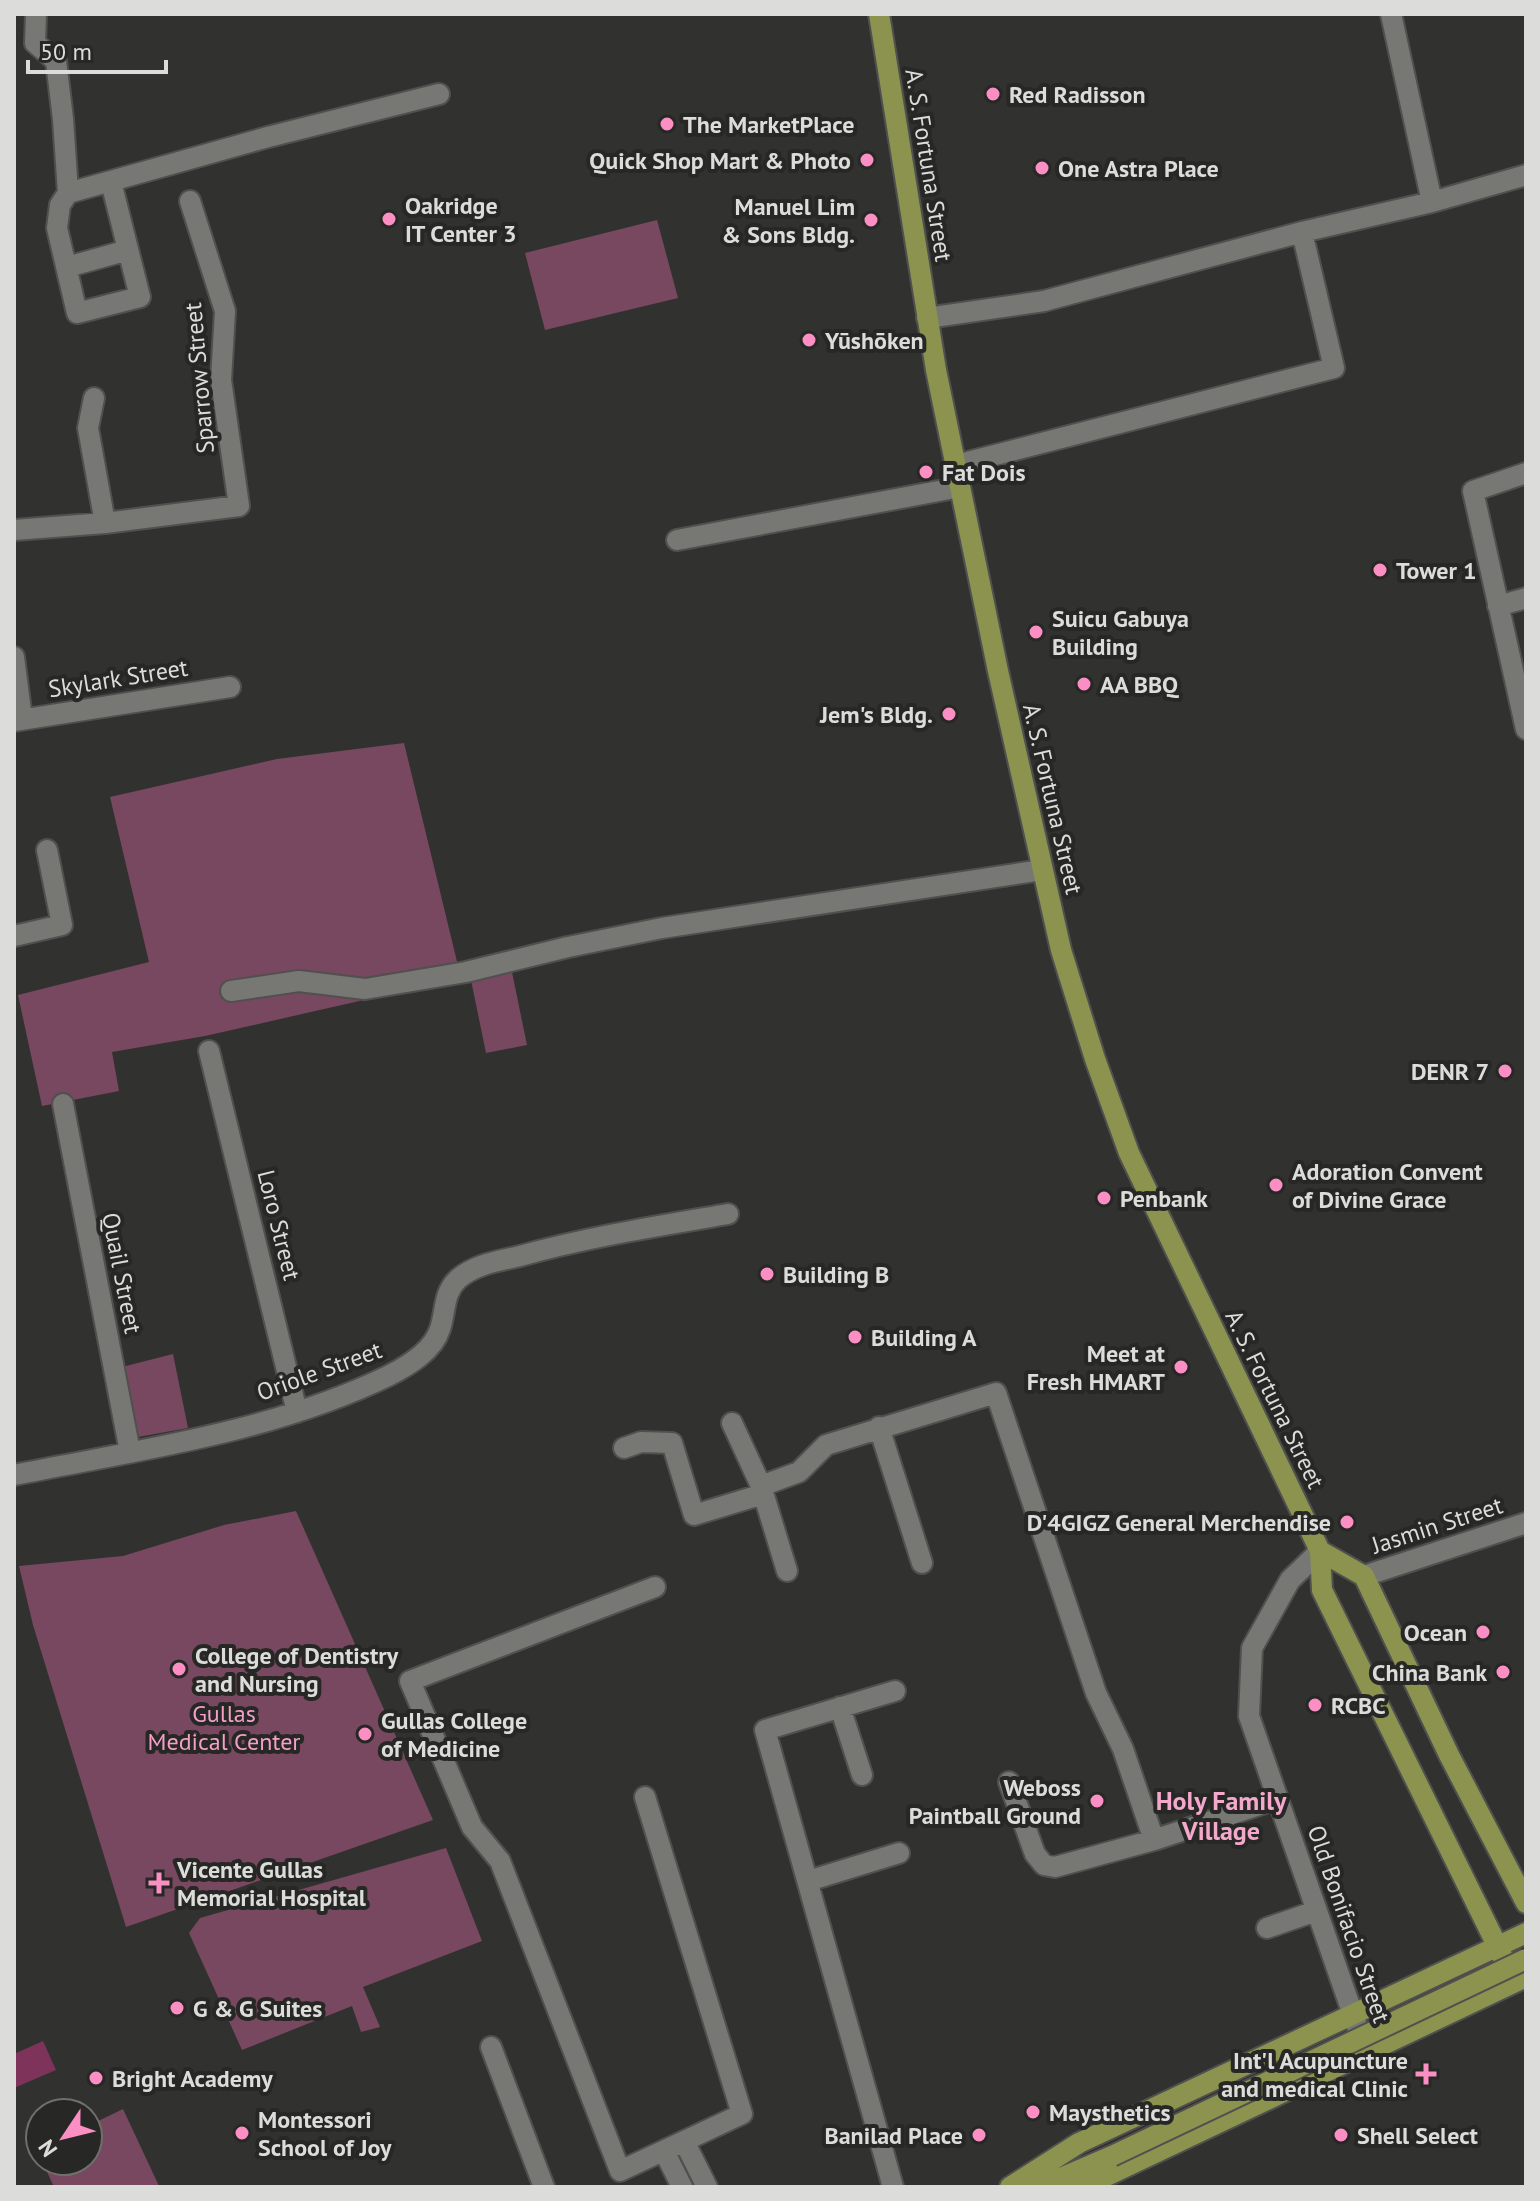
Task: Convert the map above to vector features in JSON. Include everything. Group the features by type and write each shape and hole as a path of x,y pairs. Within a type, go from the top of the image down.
{"main road":[{"name":"A. S. Fortuna Street","path":"879,14 927,318 960,487 1042,870 1061,950 1095,1059 1129,1153 1320,1551 1322,1590 1498,1947 1521,1979"},
{"path":"1320,1551 1364,1576 1449,1755 1526,1903"},
{"path":"1499,1850 1526,1874"},
{"path":"1010,2187 1079,2143 1526,1933"},
{"path":"1040,2187 1112,2156 1526,1959"},
{"path":"1077,2187 1098,2180 1438,2021 1521,1979"},
{"path":"1420,1985 1430,1989 1438,1999 1438,2021"}],"street":[{"path":"1391,14 1432,202"},
{"path":"14,19 36,17 35,43 56,61 68,193 60,205 57,228 77,313 140,297 111,182"},
{"path":"68,193 268,137 439,94"},
{"path":"927,318 1044,301 1526,175"},
{"name":"Sparrow Street","path":"105,523 239,506 221,380 225,311 190,201"},
{"path":"956,465 1334,368 1302,232"},
{"path":"67,267 128,250"},
{"path":"14,530 105,523 88,428 94,398"},
{"path":"1524,716 1473,491 1526,473"},
{"path":"677,540 960,487"},
{"path":"1498,606 1526,598"},
{"path":"14,657 18,720"},
{"name":"Skylark Street","path":"18,720 230,687"},
{"path":"14,936 62,925 47,850"},
{"path":"231,991 299,981 365,989 466,972 662,928 1042,870"},
{"name":"Loro Street","path":"209,1051 297,1412"},
{"name":"Quail Street","path":"63,1104 130,1452"},
{"name":"Oriole Street","path":"14,1475 130,1452 297,1412 371,1384 417,1358 431,1345 440,1329 450,1288 476,1267 572,1242 728,1214"},
{"path":"624,1448 641,1442 672,1443 694,1515 762,1490 799,1472 826,1445 996,1393 1096,1693 1123,1749 1154,1840"},
{"path":"732,1423 762,1490 787,1571"},
{"path":"879,1427 922,1563"},
{"name":"Jasmin Street","path":"1364,1576 1526,1523"},
{"name":"Old Bonifacio Street","path":"1320,1551 1290,1580 1252,1648 1249,1716 1367,2054"},
{"path":"645,1797 742,2114 620,2171 500,1861 472,1827 410,1681 655,1587"},
{"path":"893,2187 765,1730 895,1691"},
{"path":"840,1707 862,1775"},
{"path":"1009,1782 1035,1854 1044,1865 1055,1867 1154,1840 1277,1799"},
{"path":"808,1881 899,1853"},
{"path":"1267,1928 1316,1911"},
{"path":"491,2047 544,2187"},
{"path":"684,2141 707,2187"},
{"path":"664,2151 682,2187"}],"green space":[{"path":"657,220 678,298 545,330 525,253"},
{"path":"404,743 461,978 205,1036 112,1052 119,1091 42,1106 18,995 149,962 110,797 277,759"},
{"path":"512,972 527,1045 486,1053 471,980"},
{"path":"173,1354 188,1428 138,1437 132,1431 122,1367"},
{"name":"Gullas Medical Center","path":"296,1511 433,1820 126,1927 33,1625 19,1566 123,1556 224,1525"},
{"path":"446,1848 482,1941 363,1987 380,2027 361,2032 352,2006 242,2050 189,1933 200,1918"},
{"path":"123,2109 159,2186 54,2187 49,2177 104,2177 104,2118"}],"shaded area":[{"path":"43,2041 56,2070 14,2088 14,2054"}],"place":[{"name":"Red Radisson","path":"993,94"},
{"name":"The MarketPlace","path":"667,124"},
{"name":"Quick Shop Mart & Photo","path":"867,160"},
{"name":"One Astra Place","path":"1042,168"},
{"name":"Oakridge IT Center 3","path":"389,219"},
{"name":"Manuel Lim & Sons Bldg.","path":"871,220"},
{"name":"Yūshōken","path":"809,340"},
{"name":"Fat Dois","path":"926,472"},
{"name":"Tower 1","path":"1380,570"},
{"name":"Suicu Gabuya Building","path":"1036,632"},
{"name":"AA BBQ","path":"1084,684"},
{"name":"Jem's Bldg.","path":"949,714"},
{"name":"DENR 7","path":"1505,1071"},
{"name":"Adoration Convent of Divine Grace","path":"1276,1185"},
{"name":"Penbank","path":"1104,1198"},
{"name":"Building B","path":"767,1274"},
{"name":"Building A","path":"855,1337"},
{"name":"Meet at Fresh HMART","path":"1181,1367"},
{"name":"D'4GIGZ General Merchendise","path":"1347,1522"},
{"name":"Ocean","path":"1483,1632"},
{"name":"College of Dentistry and Nursing","path":"179,1669"},
{"name":"China Bank","path":"1503,1672"},
{"name":"RCBC","path":"1315,1705"},
{"name":"Gullas College of Medicine","path":"365,1734"},
{"name":"Weboss Paintball Ground","path":"1097,1801"},
{"name":"Vicente Gullas Memorial Hospital","path":"159,1883"},
{"name":"G & G Suites","path":"177,2008"},
{"name":"Int'l Acupuncture and medical Clinic","path":"1426,2074"},
{"name":"Bright Academy","path":"96,2078"},
{"name":"Maysthetics","path":"1033,2112"},
{"name":"Montessori School of Joy","path":"242,2133"},
{"name":"Banilad Place","path":"979,2135"},
{"name":"Shell Select","path":"1341,2135"}],"district":[{"name":"Holy Family Village","path":"1221,1815"}]}
